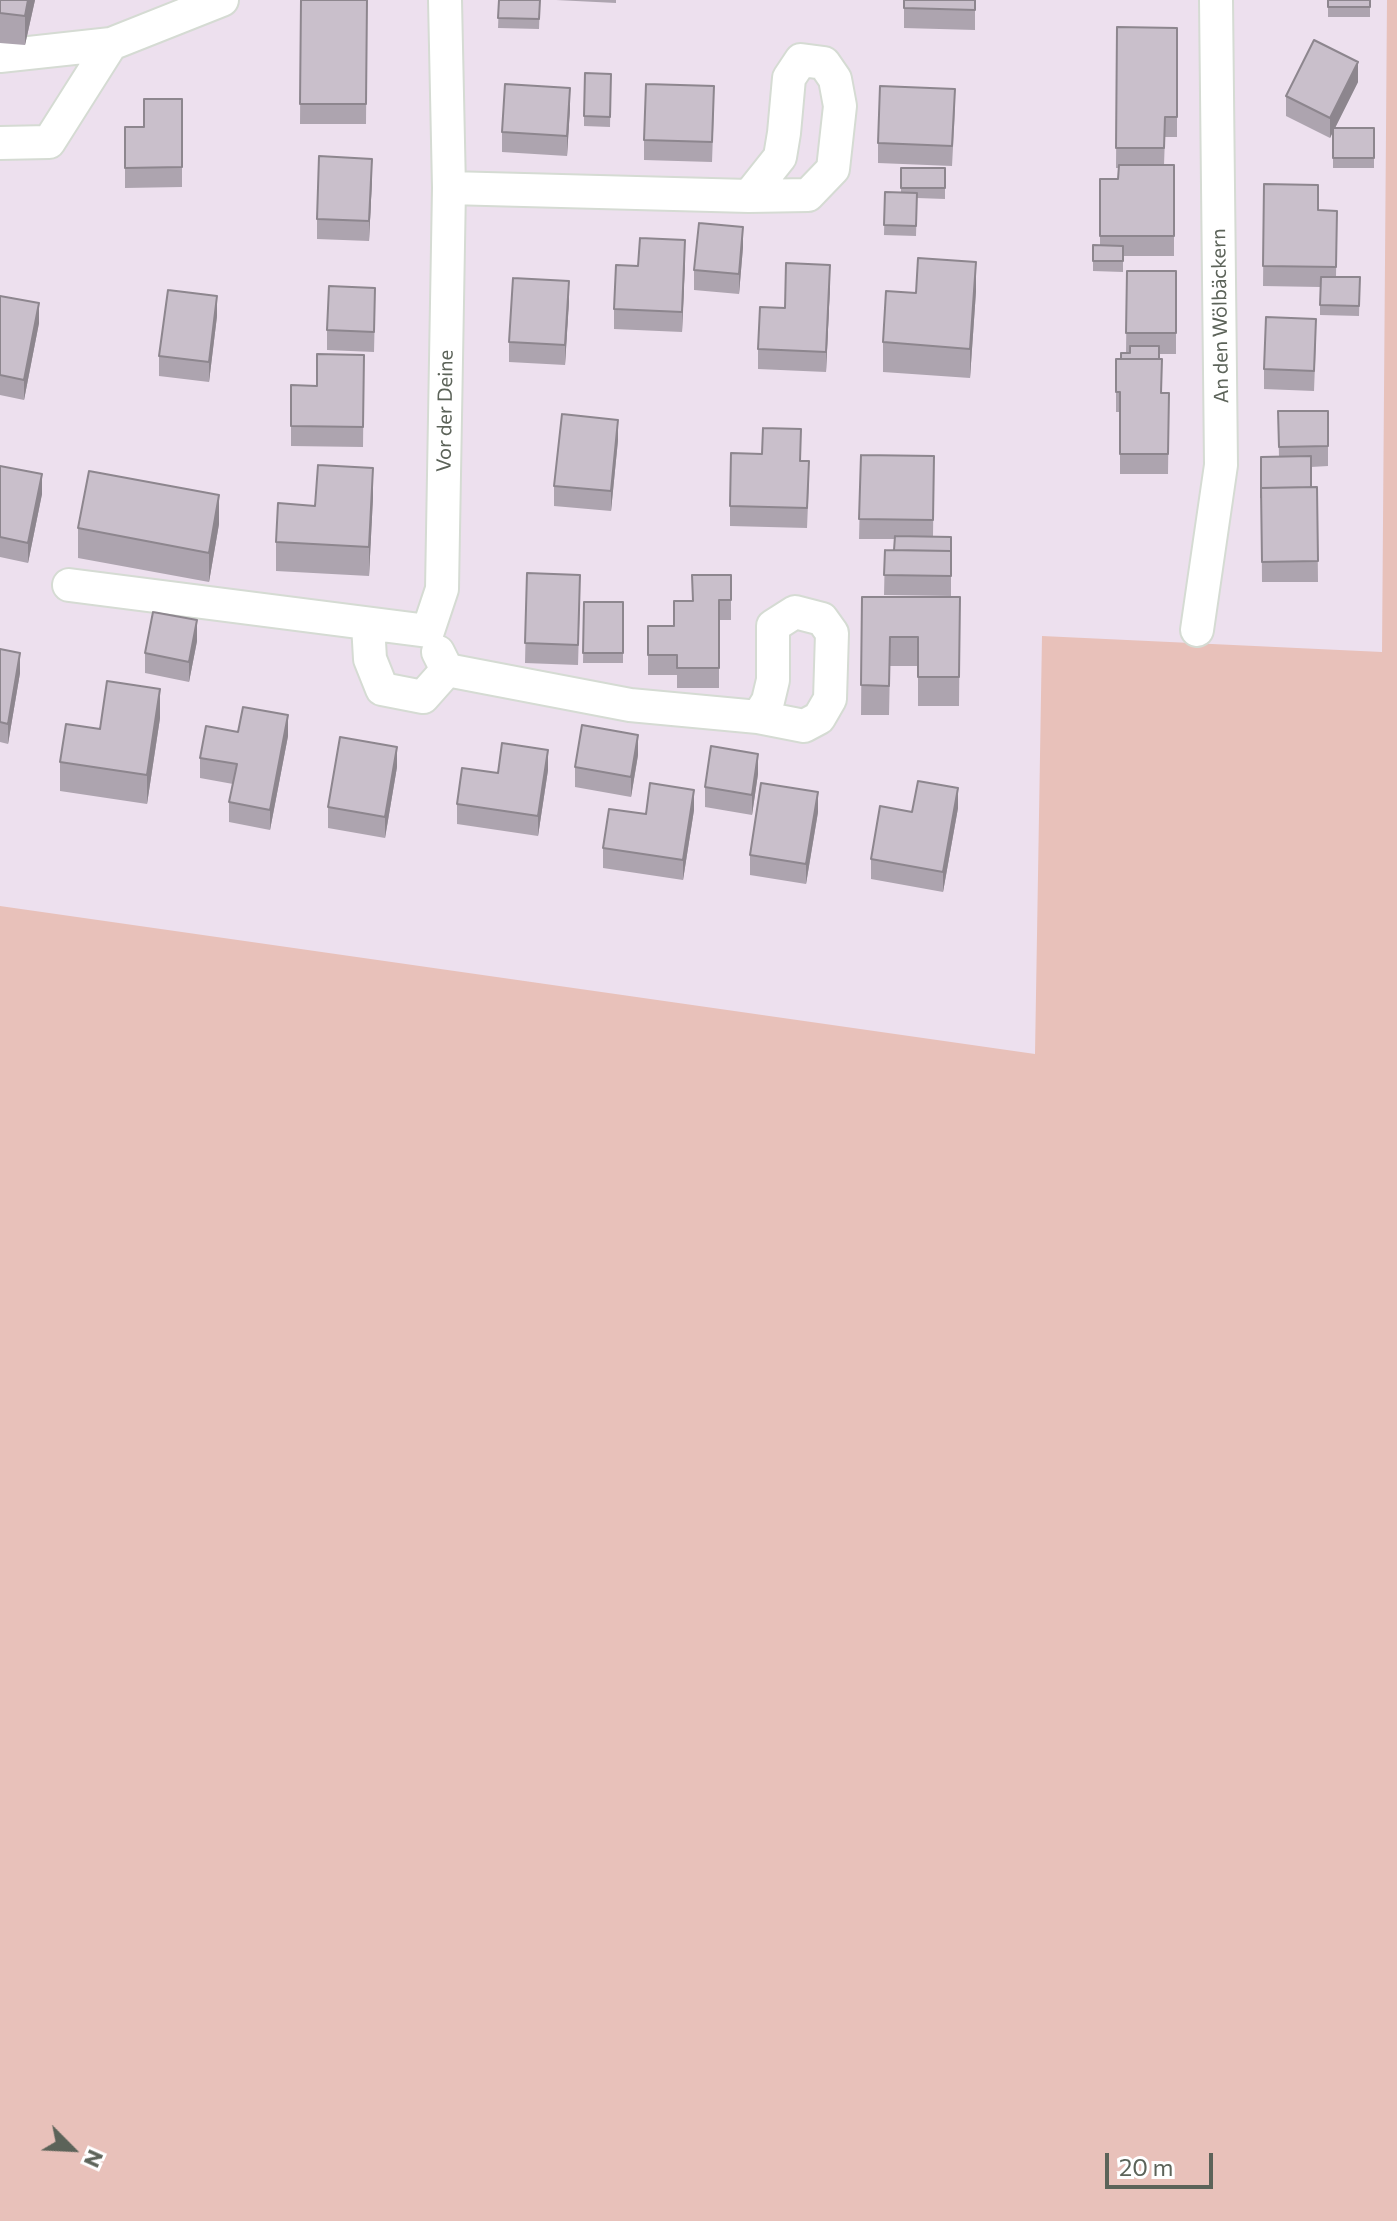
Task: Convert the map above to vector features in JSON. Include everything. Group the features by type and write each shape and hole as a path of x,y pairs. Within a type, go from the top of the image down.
{"street":[{"path":"0,56 111,44 222,0"},
{"name":"Vor der Deine","path":"428,631 442,589 449,188 445,0"},
{"name":"An den Wölbäckern","path":"1197,630 1221,465 1216,0"},
{"path":"0,143 49,142 111,44"},
{"path":"449,188 749,196"},
{"path":"69,585 428,631 447,670"},
{"path":"368,624 370,659 382,689 423,697 447,670"},
{"path":"447,670 630,705 758,717"}],"shaded area":[{"path":"1387,0 1397,0 1397,2221 0,2221 0,906 1035,1054 1042,636 1382,652"}],"building":[{"path":"0,0 28,0 25,16 0,13"},
{"path":"301,0 367,0 366,104 300,104"},
{"path":"499,0 540,0 539,19 498,18"},
{"path":"904,0 975,0 975,10 904,8"},
{"path":"1328,0 1370,0 1370,7 1328,7"},
{"path":"1117,27 1177,28 1177,117 1165,117 1164,148 1116,148"},
{"path":"1314,40 1358,62 1330,118 1286,96"},
{"path":"585,73 611,74 610,117 584,116"},
{"path":"505,84 570,88 567,136 502,132"},
{"path":"646,84 714,86 712,142 644,140"},
{"path":"880,86 955,89 952,146 878,143"},
{"path":"144,99 182,99 182,167 125,168 125,127 144,127"},
{"path":"1333,128 1374,128 1374,158 1333,158"},
{"path":"319,156 372,159 369,221 317,219"},
{"path":"1119,165 1174,165 1174,236 1100,236 1100,179 1118,179"},
{"path":"901,168 945,168 945,188 901,188"},
{"path":"1264,184 1318,185 1318,210 1337,211 1336,267 1263,266"},
{"path":"885,192 917,193 916,226 884,225"},
{"path":"699,223 743,227 739,274 694,270"},
{"path":"640,238 685,240 682,312 614,309 616,265 638,266"},
{"path":"1093,245 1123,246 1123,261 1093,261"},
{"path":"918,258 976,262 970,349 883,342 886,291 916,293"},
{"path":"786,263 830,265 826,352 758,349 760,307 785,308"},
{"path":"1127,271 1176,271 1176,333 1126,333"},
{"path":"1321,277 1360,277 1359,306 1320,305"},
{"path":"513,278 569,281 565,345 509,342"},
{"path":"329,286 375,288 374,332 327,330"},
{"path":"168,290 217,296 209,362 159,356"},
{"path":"0,296 39,303 24,380 0,375"},
{"path":"1266,317 1316,319 1314,371 1264,369"},
{"path":"1130,346 1159,346 1159,359 1121,359 1121,353 1130,353"},
{"path":"317,354 364,355 363,427 291,426 291,385 317,386"},
{"path":"1116,359 1162,359 1161,393 1169,393 1168,454 1120,454 1120,392 1116,392"},
{"path":"1278,411 1328,411 1328,446 1279,447"},
{"path":"562,414 618,420 611,491 554,486"},
{"path":"763,428 801,429 800,461 809,461 807,508 730,506 731,453 762,454"},
{"path":"861,455 934,456 933,520 859,519"},
{"path":"1311,456 1311,487 1261,488 1261,457"},
{"path":"318,465 373,468 369,547 276,542 278,503 315,506"},
{"path":"0,466 42,474 28,543 0,537"},
{"path":"89,471 219,495 209,553 78,528"},
{"path":"1317,487 1318,561 1262,562 1261,488"},
{"path":"895,536 951,537 951,551 894,550"},
{"path":"885,550 951,551 951,576 884,575"},
{"path":"527,573 580,575 578,645 525,643"},
{"path":"692,575 731,575 731,600 719,600 719,668 677,668 677,655 648,655 648,626 674,626 674,601 693,601"},
{"path":"862,597 960,597 959,677 918,677 918,637 890,637 889,686 861,685"},
{"path":"584,602 623,602 623,653 583,653"},
{"path":"153,612 197,620 189,662 145,653"},
{"path":"0,649 20,653 8,724 0,722"},
{"path":"107,681 160,689 147,775 60,762 66,724 100,729"},
{"path":"243,707 288,715 270,810 229,802 237,764 200,758 206,726 238,732"},
{"path":"582,725 638,735 631,777 575,767"},
{"path":"340,737 397,747 385,817 328,807"},
{"path":"502,743 548,750 538,816 457,804 462,768 498,773"},
{"path":"711,746 758,754 752,795 705,787"},
{"path":"918,781 958,788 943,872 871,859 880,806 912,812"},
{"path":"650,783 694,790 683,860 603,848 609,809 646,814"},
{"path":"761,783 818,792 806,864 750,855"}]}
